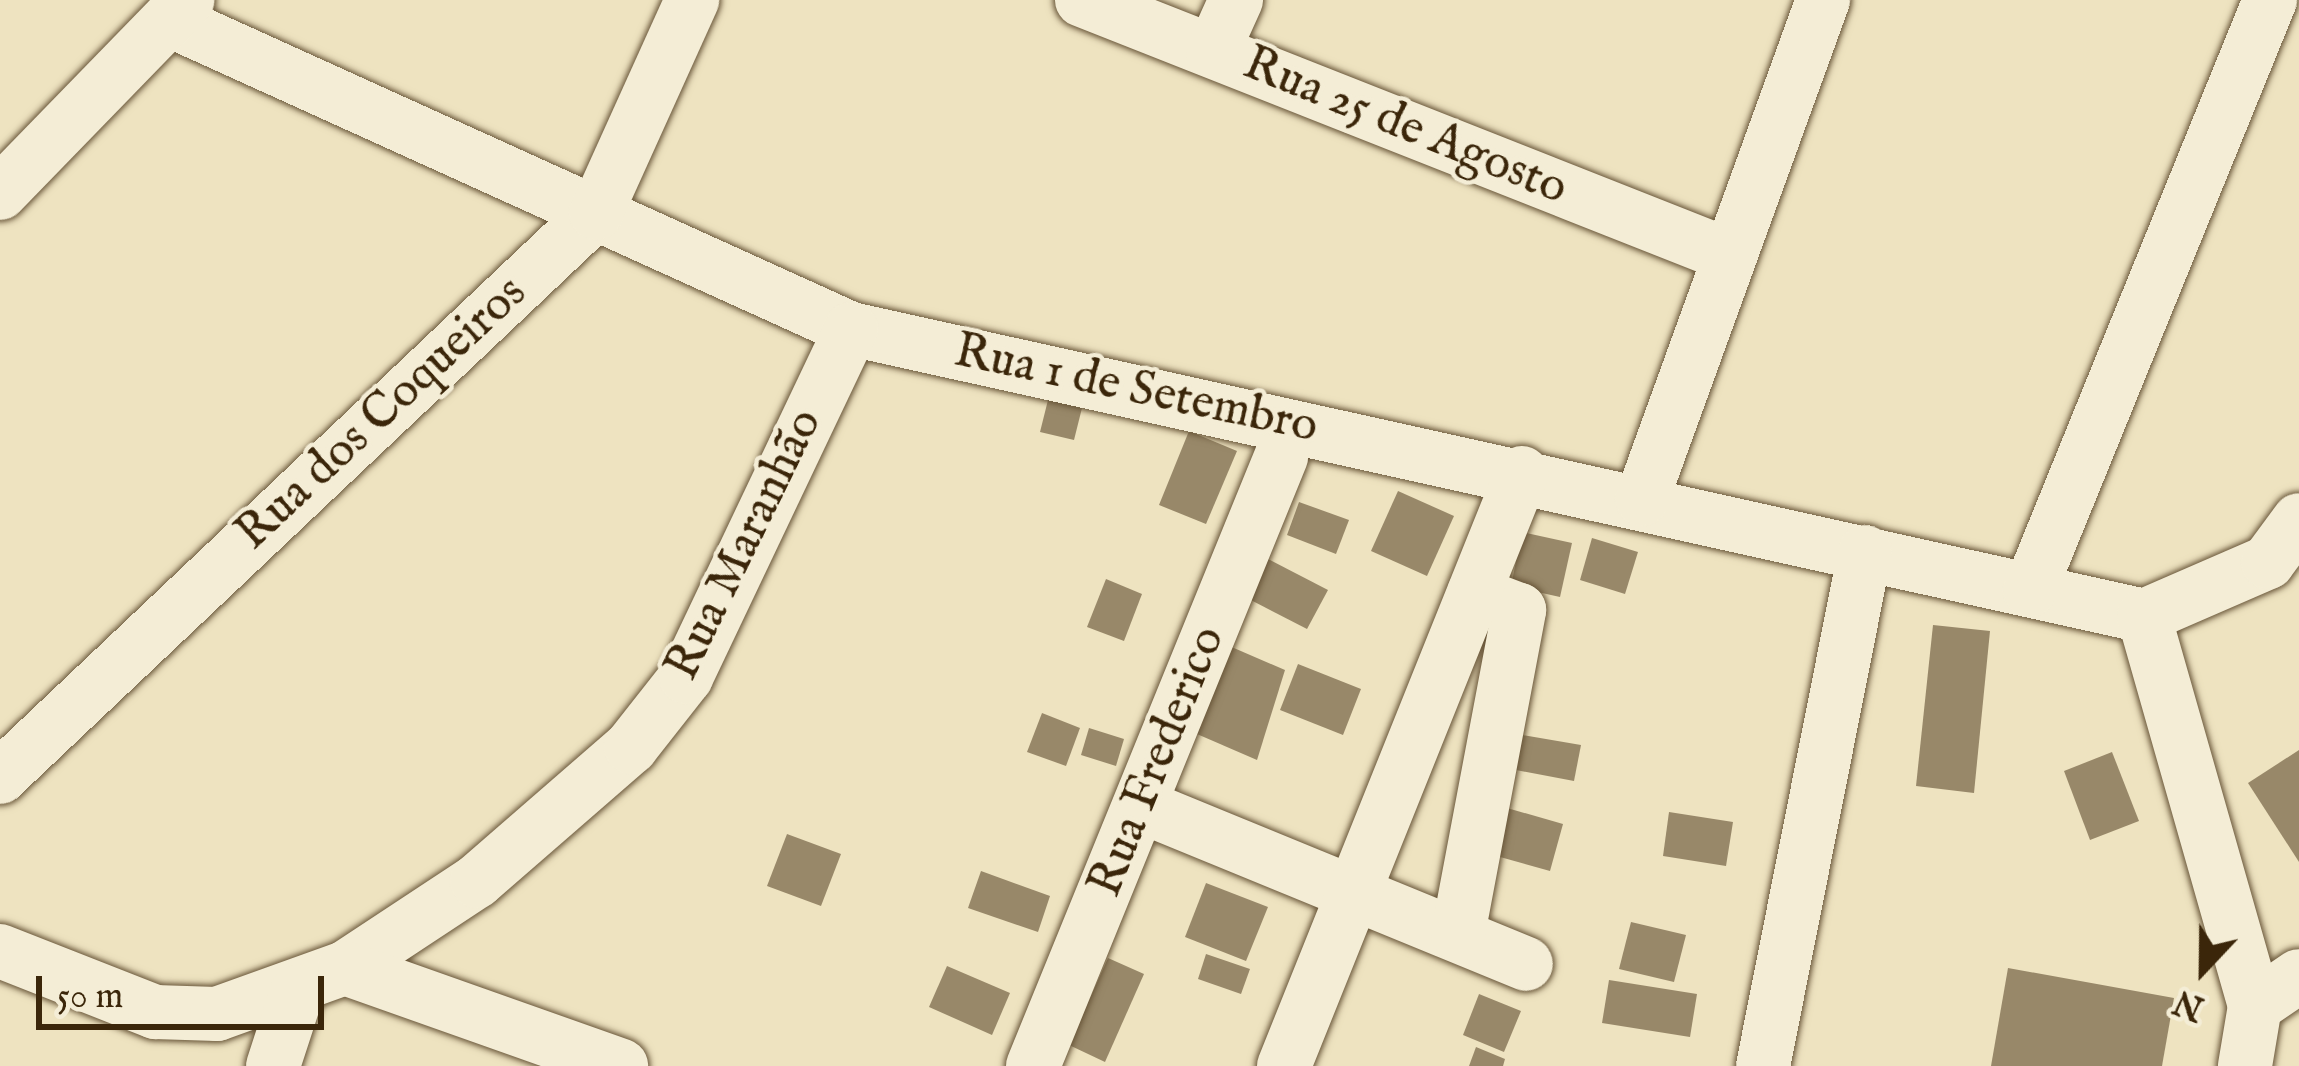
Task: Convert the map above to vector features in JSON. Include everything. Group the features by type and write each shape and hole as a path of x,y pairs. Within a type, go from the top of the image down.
{"street":[{"name":"Rua dos Coqueiros","path":"0,777 596,213 692,0"},
{"name":"Rua 25 de Agosto","path":"1082,0 1728,255"},
{"path":"1213,51 1236,0"},
{"path":"1642,499 1823,0"},
{"path":"2030,590 2270,0"},
{"name":"Rua 1 de Setembro","path":"182,12 596,213 851,328 1642,499 2144,616"},
{"path":"0,193 182,12"},
{"name":"Rua Maranhão","path":"0,951 155,1012 217,1014 297,992 345,968 477,881 631,747 686,677 851,328"},
{"name":"Rua Frederico","path":"1034,1066 1281,458"},
{"path":"1284,1066 1522,473"},
{"path":"2245,1066 2277,991 2144,616 2268,562 2299,520"},
{"path":"1763,1066 1865,552"},
{"path":"1458,934 1519,610 1474,593"},
{"path":"1141,806 1355,889 1526,964"},
{"path":"345,968 621,1066"},
{"path":"273,1066 297,992"}],"building":[{"path":"1048,400 1082,408 1074,440 1040,432"},
{"path":"1189,431 1237,451 1206,524 1159,505"},
{"path":"1398,491 1454,516 1427,576 1371,551"},
{"path":"1299,502 1349,520 1336,554 1287,535"},
{"path":"1522,532 1572,543 1560,597 1511,586"},
{"path":"1592,538 1638,552 1625,594 1580,580"},
{"path":"1266,558 1328,590 1307,629 1245,597"},
{"path":"1106,579 1142,594 1124,641 1087,627"},
{"path":"1933,625 1990,631 1974,793 1916,786"},
{"path":"1227,645 1285,670 1257,760 1190,731"},
{"path":"1298,664 1361,689 1343,735 1280,710"},
{"path":"1042,713 1080,728 1066,766 1027,752"},
{"path":"1089,728 1124,739 1116,766 1081,755"},
{"path":"1522,735 1581,745 1574,781 1516,770"},
{"path":"2299,750 2299,862 2248,783"},
{"path":"2112,752 2139,821 2090,840 2064,771"},
{"path":"1507,808 1563,824 1550,871 1493,855"},
{"path":"1669,812 1733,822 1726,866 1663,856"},
{"path":"787,834 841,854 821,906 767,886"},
{"path":"981,871 1050,896 1038,932 968,908"},
{"path":"1206,883 1268,907 1246,961 1185,937"},
{"path":"1631,922 1686,935 1674,982 1619,969"},
{"path":"1206,954 1250,969 1241,994 1198,979"},
{"path":"1108,958 1144,974 1105,1062 1069,1045"},
{"path":"947,966 1010,993 992,1035 929,1007"},
{"path":"2008,968 2174,998 2162,1066 1991,1066"},
{"path":"1609,980 1697,994 1690,1037 1602,1023"},
{"path":"1479,994 1521,1011 1504,1052 1463,1035"},
{"path":"1476,1047 1505,1059 1503,1066 1469,1066"}]}
